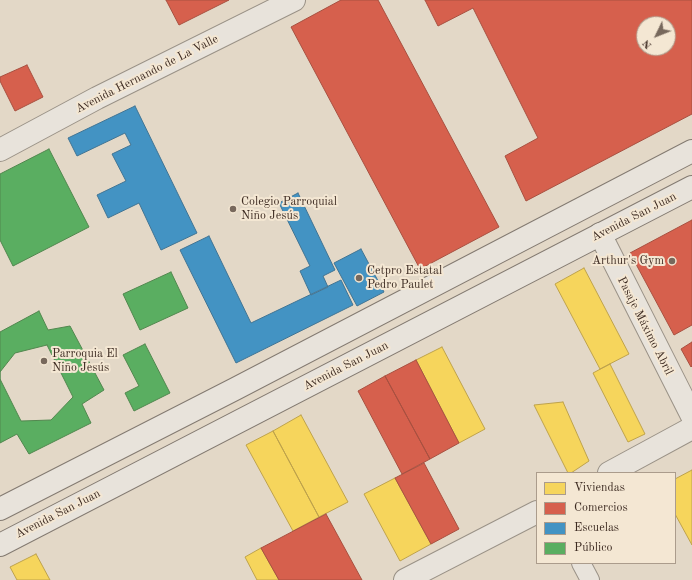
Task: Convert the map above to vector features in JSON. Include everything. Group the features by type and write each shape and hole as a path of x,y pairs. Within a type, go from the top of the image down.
{"main road":[{"name":"Avenida Hernando de La Valle","path":"0,150 97,98 294,0"},
{"path":"0,509 235,389 692,151"},
{"name":"Avenida San Juan","path":"0,544 692,187"},
{"name":"Pasaje Máximo Abril","path":"600,234 692,416"},
{"path":"611,472 692,428"},
{"path":"405,580 536,513"}],"street":[{"path":"582,564 590,580"}],"building: Viviendas":[{"path":"584,268 629,354 600,369 555,284"},
{"path":"442,347 485,429 459,443 416,360"},
{"path":"610,364 645,434 628,442 593,373"},
{"path":"563,402 589,461 572,472 568,472 534,405"},
{"path":"301,415 348,502 319,517 273,431"},
{"path":"273,431 319,517 293,531 246,445"},
{"path":"692,470 692,545 676,516 676,478"},
{"path":"395,478 431,544 400,561 364,494"},
{"path":"261,548 279,580 257,580 245,557"},
{"path":"36,554 50,580 17,580 10,567"}],"building: Comercios":[{"path":"166,0 229,0 179,25"},
{"path":"341,0 378,0 499,227 420,269 291,27"},
{"path":"425,0 692,0 692,114 526,201 505,156 538,138 473,8 438,26"},
{"path":"27,65 43,97 15,111 0,81 0,77"},
{"path":"692,220 692,325 674,335 630,253"},
{"path":"692,342 692,366 691,367 681,349"},
{"path":"416,360 459,443 430,459 385,376"},
{"path":"385,376 430,459 402,474 358,391"},
{"path":"424,463 459,529 431,544 395,478"},
{"path":"326,514 362,580 279,580 261,548"}],"building: Escuelas":[{"path":"135,106 197,233 161,250 139,203 108,218 97,195 126,181 112,154 131,145 125,133 77,156 68,138"},
{"path":"298,193 335,270 323,276 328,287 311,295 300,271 310,266 279,203"},
{"path":"209,236 251,323 341,280 353,305 236,363 180,250"},
{"name":"Cetpro Estatal Pedro Paulet","path":"361,249 384,292 357,306 334,263"}],"building: Público":[{"path":"49,149 89,227 13,266 0,240 0,174"},
{"path":"171,272 188,308 140,330 123,294"},
{"name":"Parroquia El Niño Jesús","path":"39,311 48,330 70,326 104,390 82,404 91,423 29,454 17,434 0,443 0,332"},
{"path":"145,344 170,393 134,411 125,393 139,386 123,355"},
{"path":"47,345 73,397 51,420 21,421 0,379 0,372 15,353"}],"place":[{"name":"Colegio Parroquial Niño Jesús","path":"233,209"},
{"name":"Arthur's Gym","path":"672,261"},
{"name":"Cetpro Estatal Pedro Paulet","path":"359,278"},
{"name":"Parroquia El Niño Jesús","path":"44,361"}]}
